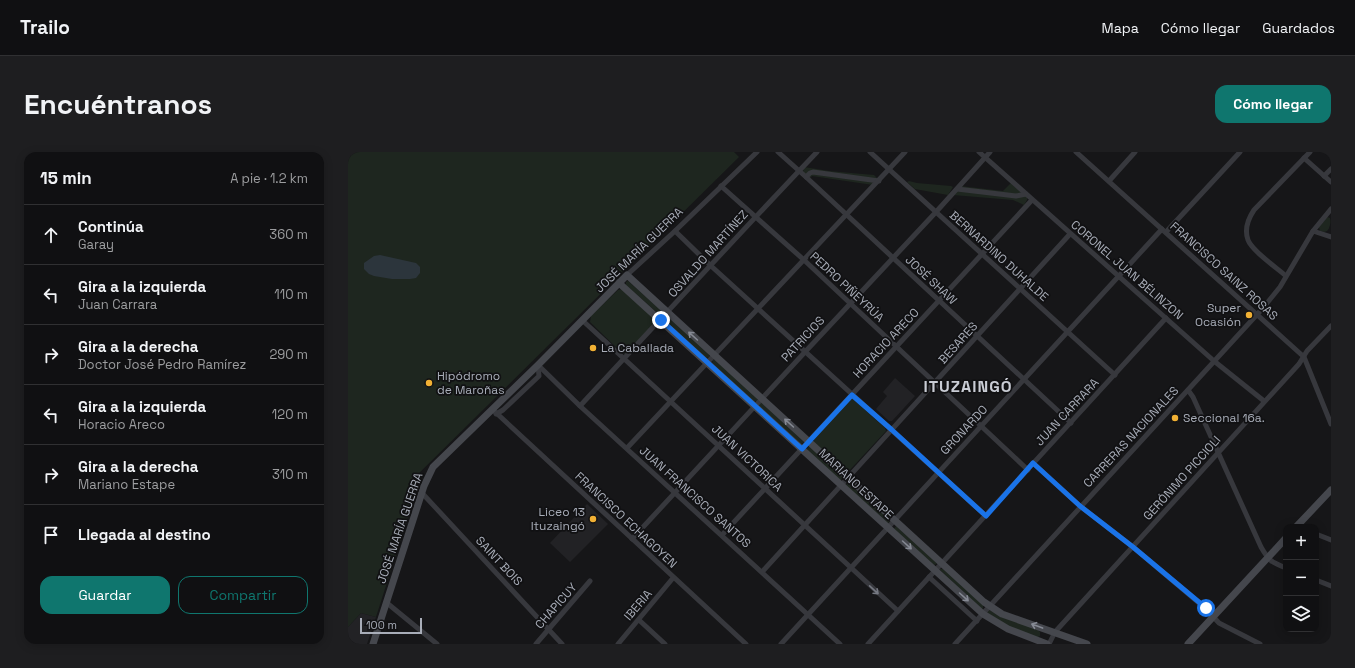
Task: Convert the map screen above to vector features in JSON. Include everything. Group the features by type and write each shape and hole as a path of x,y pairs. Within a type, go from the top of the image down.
{"street":[{"name":"JOSÉ MARÍA GUERRA","path":"373,644 422,492 433,467 494,411 627,275 757,152"},
{"name":"JOSÉ SHAW","path":"778,152 1070,423"},
{"name":"OSVALDO MARTÍNEZ","path":"580,406 817,152"},
{"name":"BERNARDINO DUHALDE","path":"870,152 1115,375"},
{"path":"627,448 905,152"},
{"name":"CORONEL JUAN BÉLINZON","path":"979,152 1214,362 1264,401"},
{"name":"PATRICIOS","path":"632,539 990,152"},
{"name":"FRANCISCO SAINZ ROSAS","path":"1076,152 1258,314 1304,357 1331,424"},
{"path":"1109,181 1136,152"},
{"name":"GRONARDO","path":"781,644 1119,277 1240,152"},
{"path":"1286,276 1250,244 1248,240 1247,225 1254,210 1310,152"},
{"path":"1304,158 1331,182"},
{"path":"1324,176 1331,169"},
{"path":"806,177 813,172 879,181"},
{"name":"PEDRO PIÑEYRÚA","path":"721,186 804,260 1028,470"},
{"path":"957,189 1016,196 1026,194"},
{"name":"HORACIO ARECO","path":"722,535 1032,200"},
{"name":"CARRERAS NACIONALES","path":"955,644 1080,506 1258,314 1274,295 1313,231 1331,210"},
{"path":"675,231 710,266 986,516"},
{"path":"1313,231 1331,237"},
{"name":"BESARES","path":"762,572 1070,234"},
{"name":"MARIANO ESTAPE","path":"627,275 984,602 1002,614 1087,644"},
{"name":"MARIANO ESTAPE","path":"620,283 983,614 1008,630 1035,642 1048,644"},
{"name":"JUAN CARRARA","path":"868,644 1166,318"},
{"name":"JUAN VICTORICA","path":"582,320 898,612"},
{"name":"GERÓNIMO PICCIOLI","path":"1048,644 1055,632 1219,453 1264,401 1299,364 1307,351 1331,326"},
{"name":"JUAN FRANCISCO SANTOS","path":"538,365 580,406 840,644"},
{"path":"1188,390 1193,397 1261,547 1267,558 1283,567"},
{"name":"FRANCISCO ECHAGOYEN","path":"494,411 746,644"},
{"path":"1033,463 1080,506 1133,547 1206,608 1219,623 1260,644"},
{"name":"SAINT BOIS","path":"422,492 562,644"},
{"path":"1300,524 1330,492"},
{"path":"1319,535 1331,540"},
{"path":"1188,644 1283,541"},
{"path":"930,577 977,621"},
{"name":"IBERIA","path":"618,644 674,578"},
{"name":"CHAPICUY","path":"536,644 590,581"},
{"path":"1319,581 1331,586"},
{"path":"387,603 437,644"},
{"path":"639,620 665,644"}],"shaded area":[{"name":"Hipódromo de Maroñas","path":"348,152 734,152 739,157 408,484 416,492 376,617 361,613 348,627"},
{"path":"804,167 874,175 877,178 873,185 812,176 810,178 803,172"},
{"path":"909,181 953,187 948,195 915,189 907,182"},
{"path":"1011,183 1027,197 1024,205 1013,200 953,195 960,186 1003,191"},
{"path":"1327,217 1330,218 1329,228 1324,232 1320,231 1319,227"},
{"path":"380,255 416,263 420,267 420,273 416,278 410,279 392,279 369,274 364,269 364,263 374,256"},
{"path":"628,281 663,312 661,316 626,285 626,282"},
{"path":"622,289 657,321 625,354 622,353 590,322 591,316 618,290"},
{"path":"666,317 668,317 709,355 709,357 706,358 665,321"},
{"path":"713,360 716,360 757,398 757,401 754,401 712,363"},
{"path":"895,378 915,396 892,421 889,421 876,409 887,396 883,392"},
{"path":"851,399 853,399 885,428 886,431 847,473 814,442 814,439"},
{"path":"761,402 804,442 801,444 759,406"},
{"path":"810,446 842,476 842,479 840,480 806,449"},
{"path":"847,483 890,520 889,522 888,523 846,485"},
{"path":"587,504 608,524 570,562 550,543"},
{"path":"896,526 937,563 934,565 894,529"},
{"path":"940,569 943,569 983,605 983,608 982,609"},
{"path":"989,610 1038,630 1040,632 1040,636 1037,638 1015,630 987,613"},
{"path":"361,613 376,617 367,644 355,644 348,638 348,627"}],"place":[{"name":"Super Ocasión","path":"1249,315"},
{"name":"La Caballada","path":"593,348"},
{"name":"Hipódromo de Maroñas","path":"429,383"},
{"name":"Seccional 16a.","path":"1175,418"},
{"name":"Liceo 13 Ituzaingó","path":"593,519"}],"district":[{"name":"ITUZAINGÓ","path":"968,386"}],"route":[{"path":"661,320 802,449 852,395 986,516 1033,463 1080,506 1133,547 1206,608"}]}
